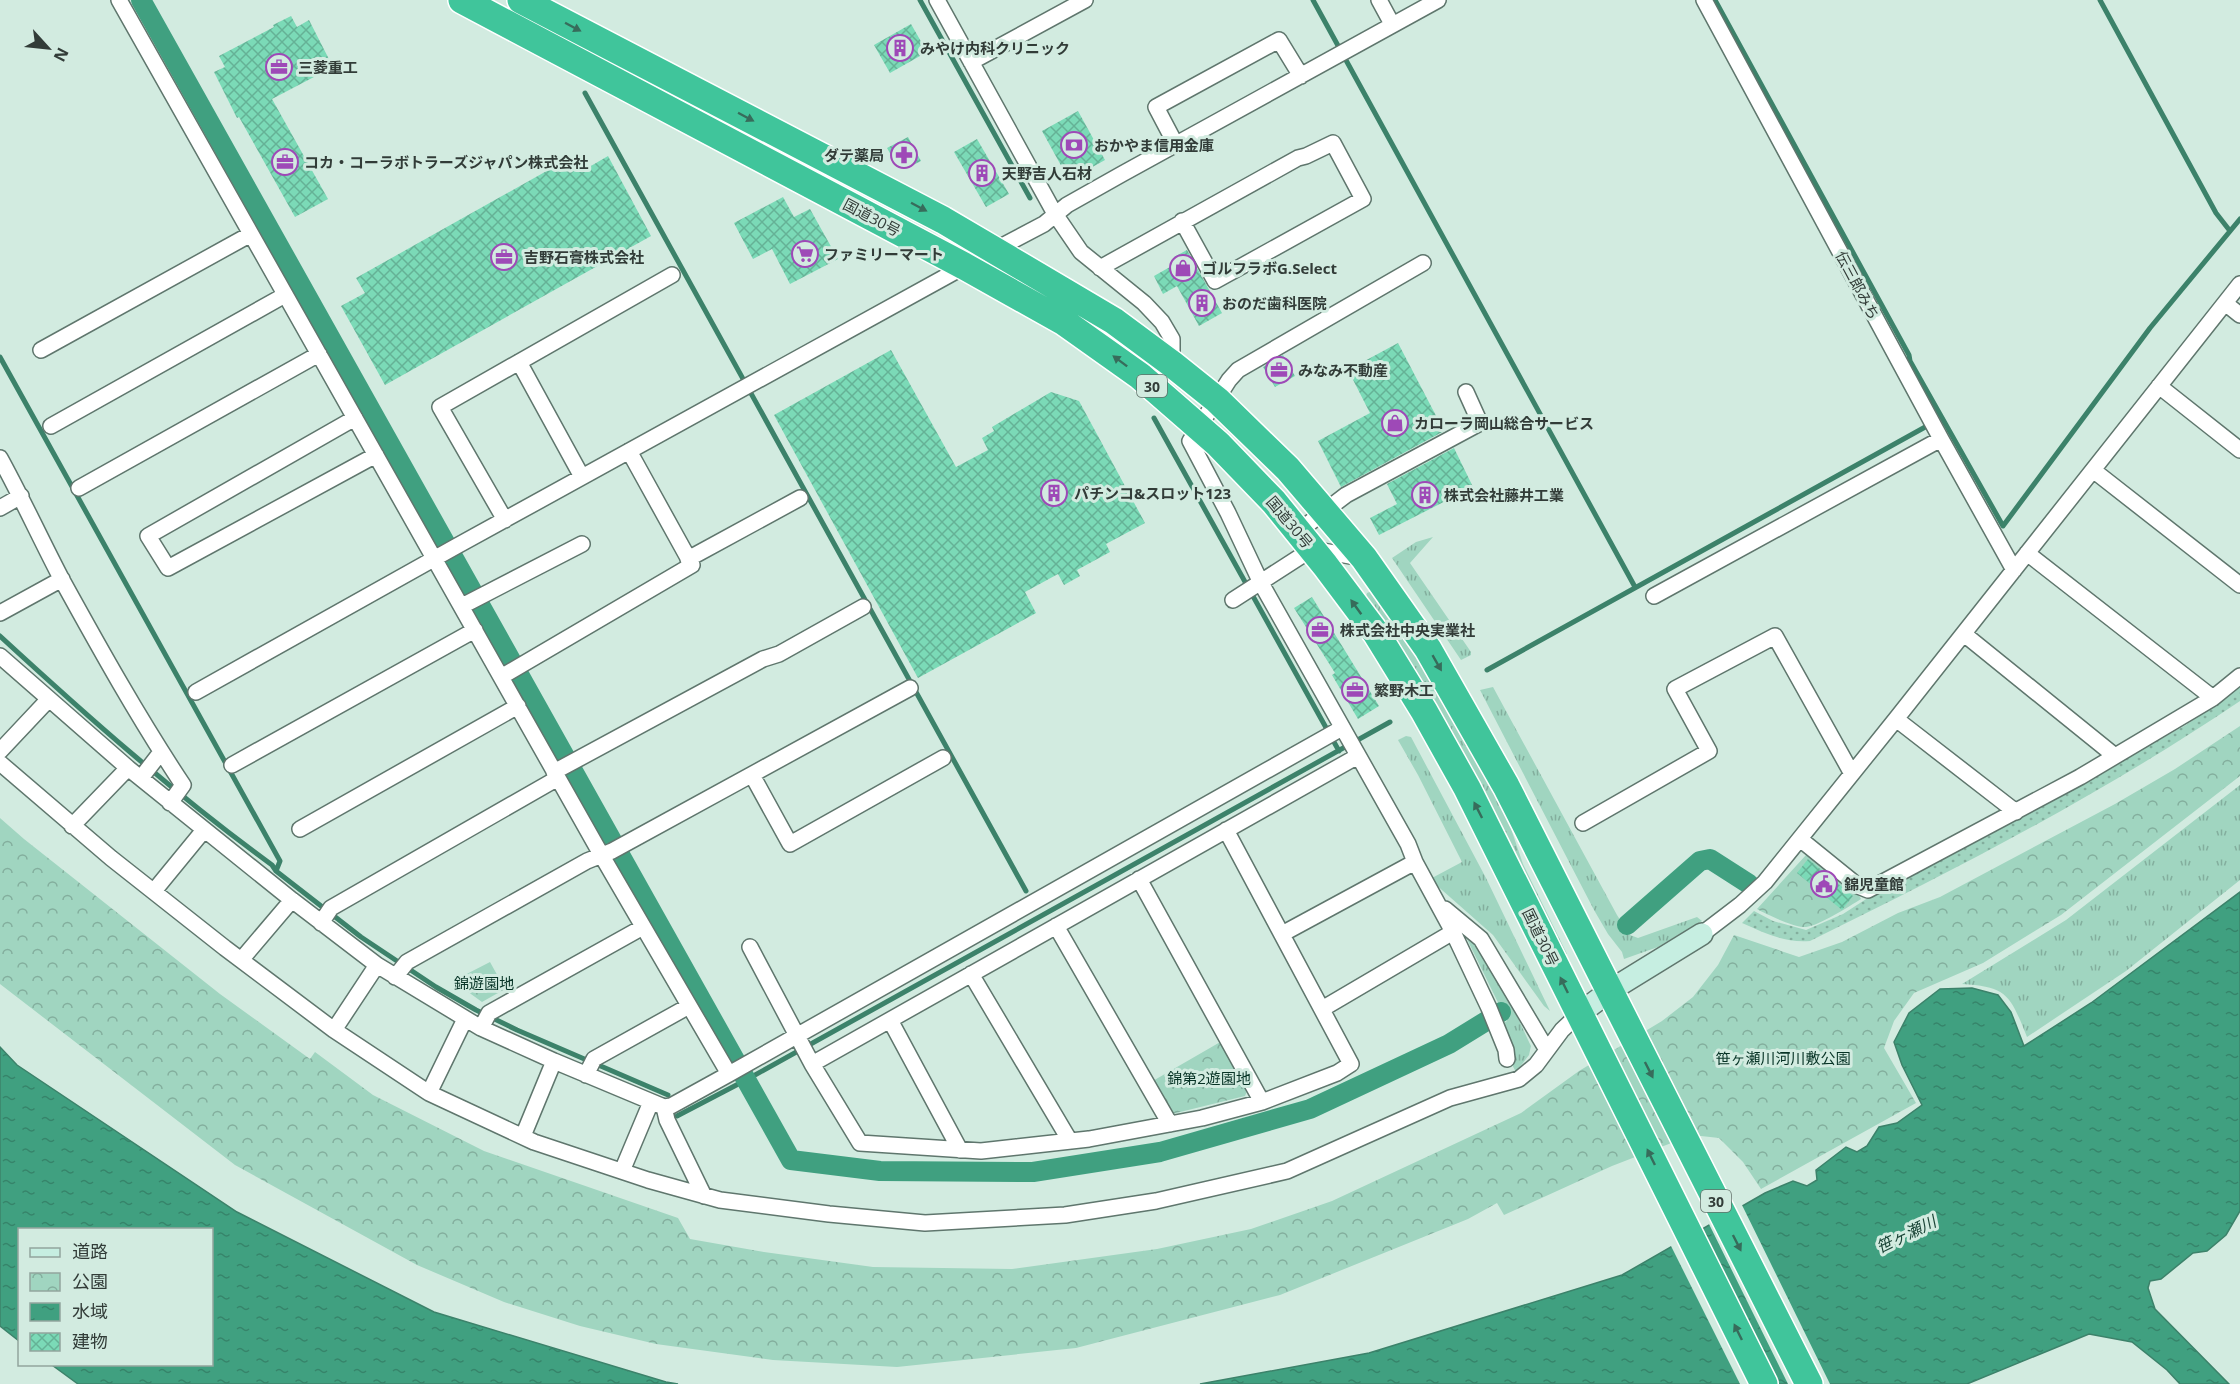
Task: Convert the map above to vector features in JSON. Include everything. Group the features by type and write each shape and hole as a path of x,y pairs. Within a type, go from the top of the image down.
{"highway":[{"name":"国道30号","path":"462,0 964,266 1064,322 1108,351 1140,376 1206,406"},
{"name":"国道30号","path":"521,0 922,209 995,249 1114,321 1172,364 1206,406 1274,502 1312,528 1364,558 1428,649 1506,786 1809,1384"},
{"name":"国道30号","path":"1312,528 1424,711 1467,788 1764,1384"}],"street":[{"path":"119,0 376,455 445,553 472,601 474,630 510,671 518,706 562,770 612,851 643,927 731,1073"},
{"path":"937,0 1055,214 1081,252 1144,303 1162,322 1172,339 1172,364"},
{"path":"971,62 1085,0"},
{"path":"1379,0 1392,24"},
{"path":"196,692 746,386 1035,229 1055,214 1122,174 1437,0"},
{"name":"伝三郎みち","path":"1704,0 2014,570"},
{"path":"1176,145 1156,107 1279,40 1301,76"},
{"path":"1100,268 1182,221 1298,158 1333,143 1363,199 1215,280 1182,221"},
{"path":"41,350 251,234"},
{"path":"1423,263 1238,370 1206,406 1190,441 1228,513 1258,584 1344,740 1408,844 1489,1008 1506,1050 1507,1059"},
{"path":"505,520 440,407 672,275"},
{"path":"0,763 72,826 241,960 334,1030 429,1093 523,1136 622,1171 704,1196 829,1214 921,1223 1065,1215 1156,1201 1287,1171 1450,1098 1519,1079 1536,1065 1562,1030 1585,1025 1611,990 1702,934 1740,905 1765,882 1800,839 2240,284"},
{"path":"51,426 285,295"},
{"path":"2225,303 2240,315"},
{"path":"80,488 319,354"},
{"path":"519,362 582,477"},
{"path":"2159,386 2240,450"},
{"path":"1237,597 1258,584 1346,495 1480,423 1466,392"},
{"path":"355,418 148,536 168,568 376,455"},
{"path":"1654,596 1941,439"},
{"path":"510,671 692,564 629,451"},
{"path":"0,458 62,579 150,766 204,830 292,900 326,916 376,965 401,970 465,1019 485,1020 554,1061 590,1067 658,1104 670,1106 748,1063 803,1049 890,1020 1226,830 1344,740"},
{"path":"2093,470 2240,585"},
{"path":"0,508 21,496"},
{"path":"688,559 800,498"},
{"path":"1312,528 1364,558"},
{"path":"472,601 582,544"},
{"path":"2027,553 2212,698"},
{"path":"0,613 62,579"},
{"path":"326,916 562,770 863,607"},
{"path":"232,765 474,630"},
{"path":"1964,634 2115,756"},
{"path":"1583,823 1709,751 1675,689 1774,636 1851,772"},
{"path":"0,656 128,768"},
{"path":"1800,839 1858,886 1868,890 2016,812 2115,756 2212,698 2240,676"},
{"path":"401,970 587,861 612,851 910,688"},
{"path":"0,751 49,699"},
{"path":"300,829 518,706"},
{"path":"1896,719 2016,812"},
{"path":"803,1049 1344,740"},
{"path":"752,776 790,844 943,758"},
{"path":"72,826 128,768 150,766 183,785 176,795"},
{"path":"154,891 204,830"},
{"path":"750,947 803,1049 860,1143 981,1151 1070,1141 1202,1118 1262,1102 1337,1073 1352,1064 1226,830"},
{"path":"1282,934 1415,862"},
{"path":"1139,879 1262,1102"},
{"path":"241,960 292,900"},
{"path":"1438,904 1481,939 1547,1050"},
{"path":"1056,926 1170,1124"},
{"path":"485,1020 643,927"},
{"path":"1322,1009 1453,932"},
{"path":"334,1030 376,965"},
{"path":"972,974 1070,1141"},
{"path":"590,1067 689,1006"},
{"path":"429,1093 465,1019"},
{"path":"890,1020 960,1150"},
{"path":"523,1136 554,1061"},
{"path":"658,1104 704,1196"},
{"path":"622,1171 658,1104"}],"green space":[{"path":"1433,537 1410,563 1471,652 1471,655 1461,660 1392,558 1416,542"},
{"path":"1372,591 1376,593 1444,698 1506,814 1523,864 1567,954 1559,956 1365,599 1367,593"},
{"path":"2240,686 2240,701 2136,767 1975,858 1810,941 1783,939 1742,923 1754,911 1773,921 1806,930 1843,914 1874,894 2186,725"},
{"path":"1493,687 1630,935 1638,938 1697,917 1702,921 1658,947 1624,959 1622,952 1594,910 1480,690"},
{"name":"笹ヶ瀬川河川敷公園","path":"2240,726 2240,776 2061,915 1983,963 1914,993 1894,1021 1884,1048 1916,1103 1761,1189 1743,1162 1719,1138 1692,1135 1612,1166 1504,1215 1497,1203 1468,1219 1280,1295 1076,1348 897,1367 773,1360 656,1344 580,1326 504,1302 417,1265 235,1165 0,984 0,818 220,994 310,1059 315,1052 373,1095 484,1151 678,1218 690,1239 873,1267 1012,1269 1157,1249 1251,1229 1332,1201 1521,1113 1579,1071 1662,1021 1693,997 1718,965 1734,935 1799,957 1842,942 1898,913 1940,897 2115,804 2175,769"},
{"path":"1406,736 1411,737 1486,878 1550,1011 1544,1006 1493,935 1434,883 1432,878 1462,862 1398,740"},
{"path":"2240,785 2240,880 2126,971 2027,1037 2016,1011 2005,996 1989,988 1962,984 2066,920"},
{"path":"1806,855 1812,857 1856,891 1861,899 1826,920 1806,927 1774,918 1757,909"},
{"path":"1466,937 1475,943 1493,969 1531,1046 1529,1055 1516,1072 1510,1061 1514,1050 1504,1023 1507,1021"},
{"name":"錦遊園地","path":"490,962 505,989 482,1002 453,981"},
{"name":"錦第2遊園地","path":"1222,1041 1248,1089 1245,1096 1172,1114 1151,1082"}],"water":[{"name":"笹ヶ瀬川","path":"2240,892 2240,1211 2226,1235 2207,1251 2193,1253 2161,1279 2150,1281 2148,1288 2155,1309 2229,1384 2180,1384 2167,1370 2132,1342 2089,1334 1967,1384 1200,1384 1369,1353 1622,1275 1765,1193 1793,1181 1807,1186 1817,1180 1816,1170 1846,1147 1857,1152 1867,1146 1879,1127 1897,1123 1922,1105 1902,1065 1894,1042 1909,1013 1940,989 1972,988 1998,995 2011,1012 2024,1046 2091,1003"},
{"path":"0,1047 17,1065 237,1212 434,1312 678,1384 78,1384 53,1366 213,1366 213,1228 18,1228 18,1340 0,1326"}],"pier":[{"path":"1741,1203 1830,1384 1788,1384 1708,1222"},
{"path":"1698,1228 1776,1384 1740,1384 1670,1244"}],"building":[{"path":"291,16 297,27 309,20 333,67 272,99 328,199 295,217 239,117 237,118 214,72 225,67 219,56"},
{"name":"みやけ内科クリニック","path":"911,24 927,52 890,73 874,45"},
{"name":"おかやま信用金庫","path":"1078,111 1105,160 1069,180 1042,131"},
{"name":"ダテ薬局","path":"908,137 921,161 907,168 895,162 887,148"},
{"name":"天野吉人石材","path":"977,139 1009,194 986,207 954,152"},
{"name":"吉野石膏株式会社","path":"575,155 584,170 608,156 651,236 385,385 341,306 365,293 356,278"},
{"path":"783,197 794,217 810,209 838,259 790,284 772,249 753,259 734,223"},
{"path":"1187,250 1222,313 1199,326 1177,286 1163,294 1154,276 1177,263 1174,257"},
{"name":"カローラ岡山総合サービス","path":"1398,343 1444,431 1341,487 1318,441 1370,413 1348,370"},
{"path":"891,350 956,467 988,450 982,438 994,431 992,427 1051,392 1079,401 1145,523 1106,544 1110,552 1077,570 1080,576 1064,585 1058,574 1025,592 1036,613 918,678 774,415"},
{"name":"みなみ不動産","path":"1283,355 1295,376 1275,387 1263,367"},
{"name":"株式会社藤井工業","path":"1454,448 1473,487 1379,535 1370,518 1397,504 1387,484"},
{"path":"1312,597 1379,706 1358,719 1332,675 1335,673 1294,608"},
{"path":"1808,859 1853,896 1842,910 1797,873"}],"waterway":[{"path":"141,0 791,1160 880,1171 1033,1172 1160,1152 1310,1109 1449,1044 1501,1012"},
{"path":"920,0 1030,198"},
{"path":"1313,0 1635,587"},
{"path":"1715,0 1909,355 1910,361 2003,526 2150,328 2240,219"},
{"path":"2100,0 2216,213 2230,231"},
{"path":"585,93 1026,891"},
{"path":"0,357 280,861 276,871"},
{"path":"1154,418 1339,751"},
{"path":"1487,670 1927,426"},
{"path":"0,636 167,783 361,937 436,987 476,1010 668,1095"},
{"path":"677,1116 746,1080 1390,722"},
{"path":"1627,925 1700,861 1710,859 1749,884"}],"place":[{"name":"みやけ内科クリニック","path":"900,48"},
{"name":"三菱重工","path":"279,67"},
{"name":"おかやま信用金庫","path":"1074,145"},
{"name":"ダテ薬局","path":"904,155"},
{"name":"コカ・コーラボトラーズジャパン株式会社","path":"285,162"},
{"name":"天野吉人石材","path":"982,173"},
{"name":"ファミリーマート","path":"805,254"},
{"name":"吉野石膏株式会社","path":"504,257"},
{"name":"ゴルフラボG.Select","path":"1183,268"},
{"name":"おのだ歯科医院","path":"1202,303"},
{"name":"みなみ不動産","path":"1279,370"},
{"name":"カローラ岡山総合サービス","path":"1395,423"},
{"name":"パチンコ&スロット123","path":"1054,493"},
{"name":"株式会社藤井工業","path":"1425,495"},
{"name":"株式会社中央実業社","path":"1320,630"},
{"name":"繁野木工","path":"1355,690"},
{"name":"錦児童館","path":"1824,884"}]}
